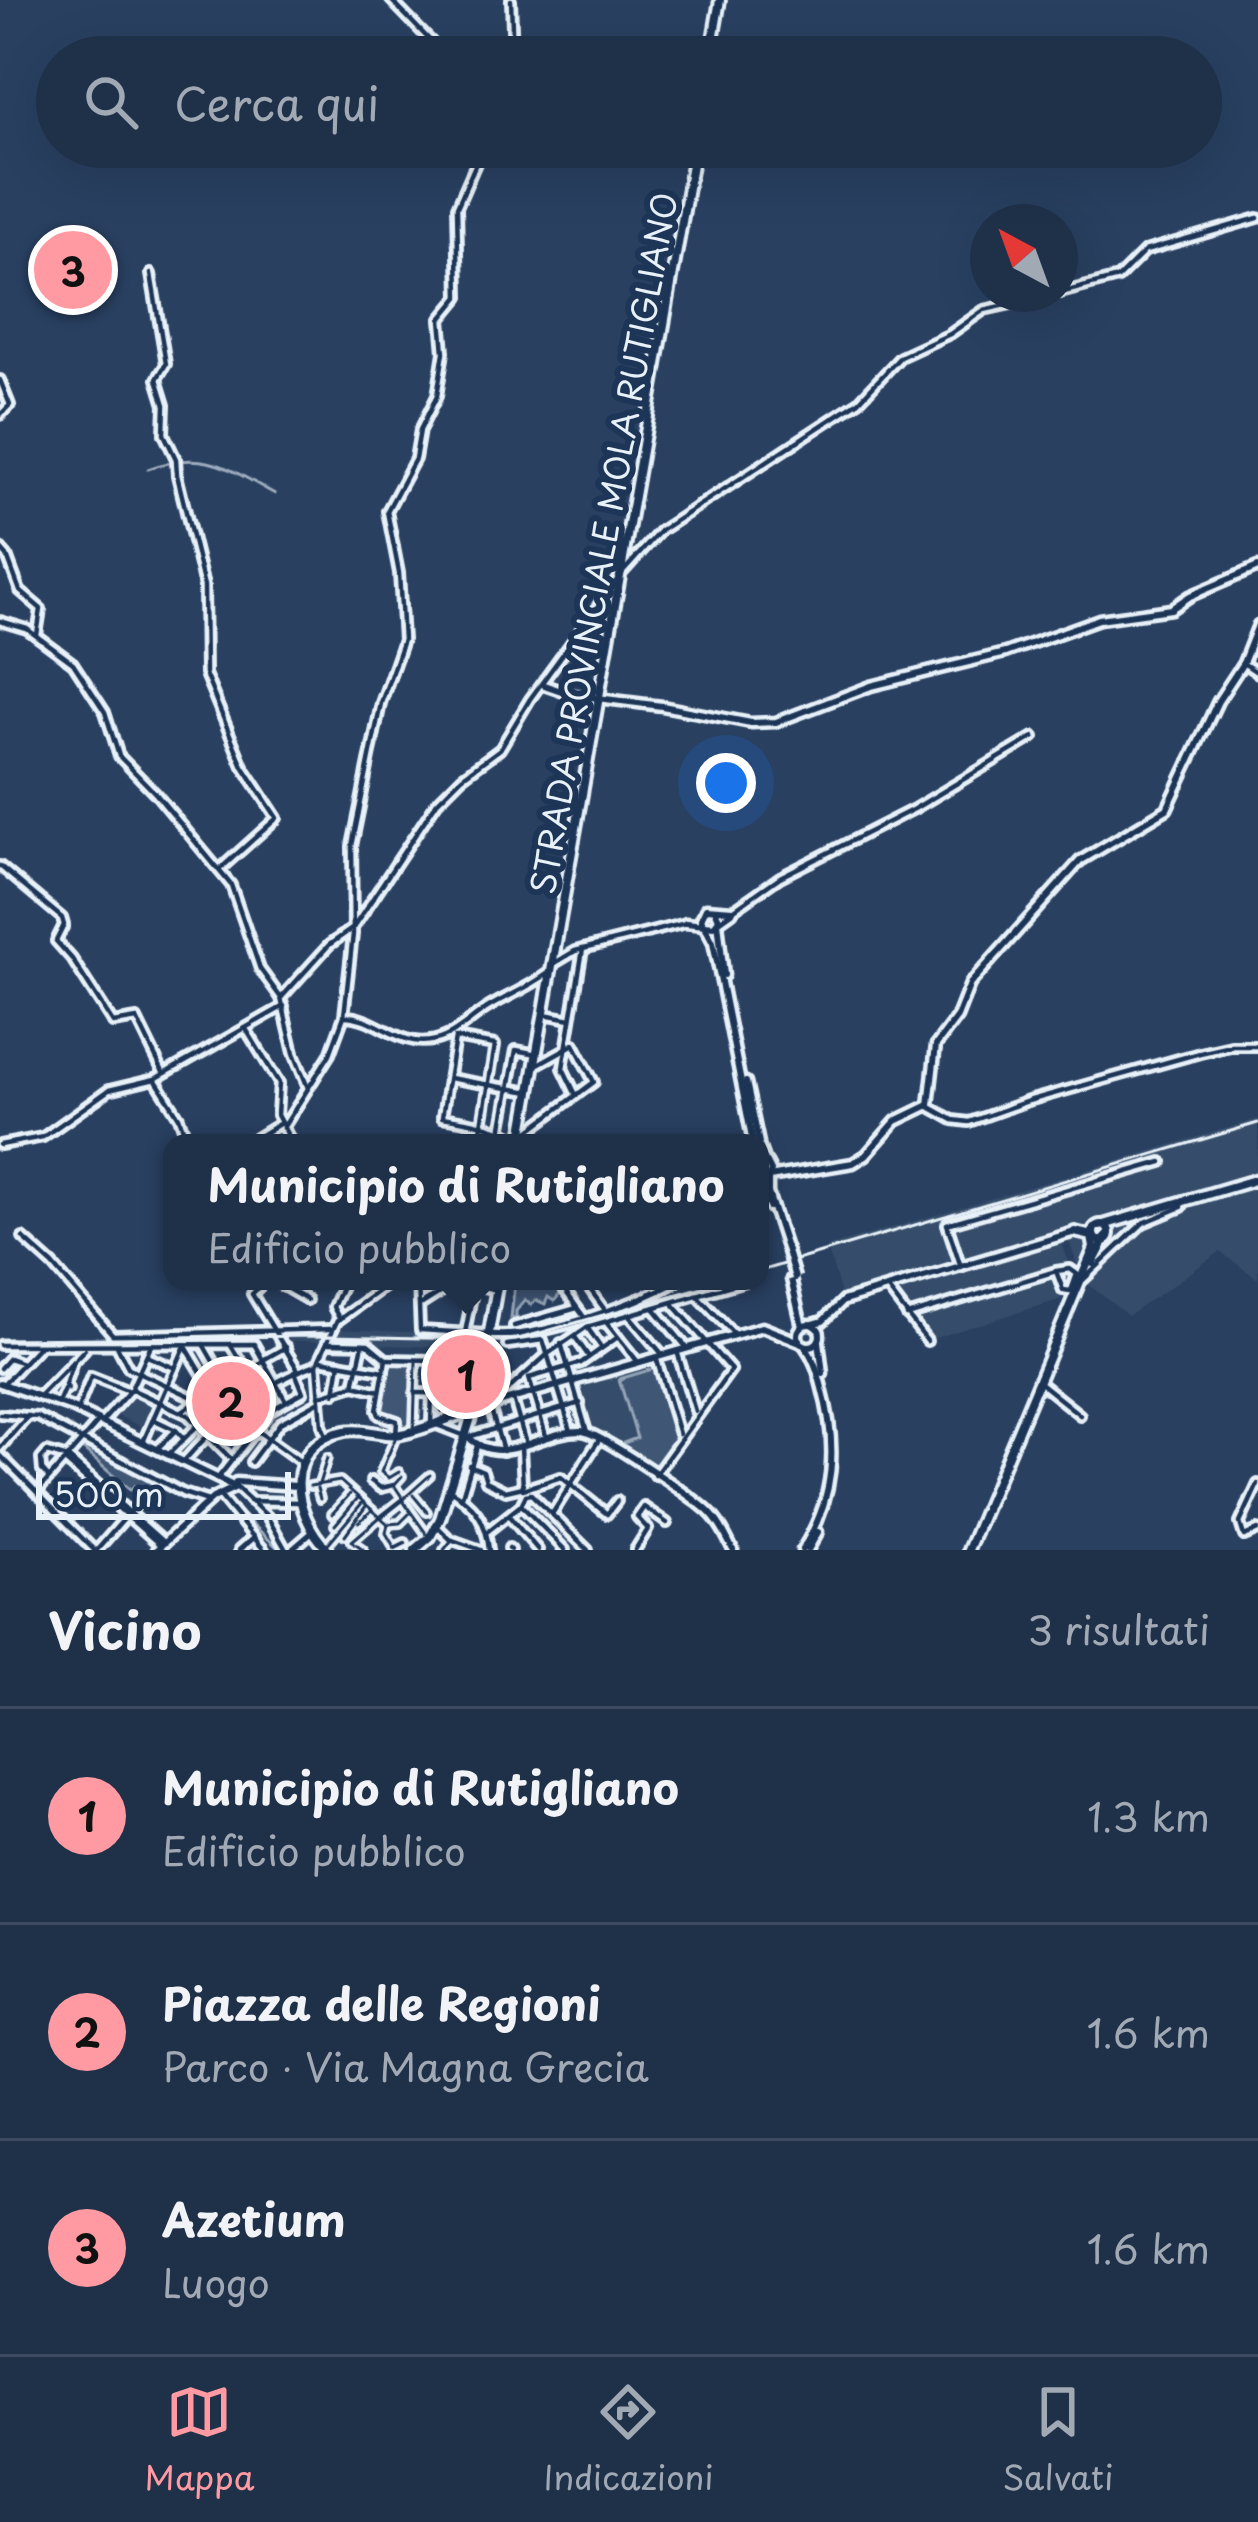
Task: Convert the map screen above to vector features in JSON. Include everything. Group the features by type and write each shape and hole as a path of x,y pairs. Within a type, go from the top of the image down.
{"main road":[{"path":"714,36 720,0"},
{"name":"STRADA PROVINCIALE MOLA RUTIGLIANO","path":"523,1134 691,168"},
{"path":"1075,1232 1258,1179"},
{"path":"968,1550 1028,1421 1083,1280 1107,1238 1135,1215"},
{"path":"1083,1280 1094,1230 1099,1226"},
{"path":"1099,1226 1106,1228 1107,1238"},
{"path":"1075,1232 1107,1238"},
{"path":"423,1546 437,1526 466,1437 496,1290"},
{"path":"324,1545 299,1502 301,1462 308,1450 352,1430 396,1435 473,1410"}],"street":[{"path":"391,0 426,36"},
{"path":"511,0 512,36"},
{"path":"266,1134 282,1126 308,1088 332,1049 344,1016 353,928 352,846 381,704 403,640 399,573 387,512 415,459 420,430 437,396 444,352 441,322 459,298 457,207 474,168"},
{"path":"1078,289 1118,278 1145,251 1258,218"},
{"path":"151,274 166,366 157,380 165,405 164,434 176,459 204,586 205,670 240,762 277,818 219,870"},
{"path":"0,1145 44,1137 110,1090 155,1079 246,1029 283,1002 329,945 353,928 431,808 461,777 500,749 530,699 620,576 660,531 860,401 901,358 981,312"},
{"path":"0,380 10,405 0,415"},
{"path":"0,548 20,591 41,609 37,635"},
{"path":"544,685 567,693 751,723 776,722 871,686 1005,653 1099,620 1172,609 1190,596 1258,567"},
{"path":"0,621 37,635 75,665 105,712 119,756 238,898 262,973 283,1002 294,1053 308,1088"},
{"path":"928,1106 938,1041 957,1017 970,984 1080,861 1167,808 1258,626"},
{"path":"1243,663 1258,673"},
{"path":"686,923 714,926 780,877 898,818 1034,737"},
{"path":"0,866 62,918 64,925 56,941 112,1024 136,1019 164,1073"},
{"path":"344,1016 361,1017 388,1033 416,1041 444,1038 584,949 686,923 715,909 734,910"},
{"path":"715,909 755,1134"},
{"path":"702,913 755,1134"},
{"path":"577,1096 563,1068 584,949"},
{"path":"544,1015 571,1019"},
{"path":"246,1029 279,1083 287,1134"},
{"path":"480,1134 482,1124 488,1084 495,1046 454,1038 442,1117 482,1124 502,1128 512,1134"},
{"path":"530,1134 594,1082 574,1044 535,1066"},
{"path":"928,1106 953,1120 969,1122 1212,1050 1258,1046"},
{"path":"501,1134 516,1050 537,1054"},
{"path":"448,1078 530,1092"},
{"path":"155,1079 184,1134"},
{"path":"769,1177 854,1163 896,1121 928,1106"},
{"path":"961,1267 947,1224 1162,1162"},
{"path":"769,1195 784,1249"},
{"path":"769,1196 806,1326 802,1344"},
{"path":"1083,1280 1133,1231 1152,1216 1182,1207 1180,1202"},
{"path":"780,1332 806,1326 843,1301 1075,1232"},
{"path":"23,1238 113,1335 332,1329"},
{"path":"907,1316 1056,1271"},
{"path":"886,1288 928,1341"},
{"path":"50,1478 40,1465 43,1456 55,1452 163,1547 226,1489 232,1460 271,1410 303,1392 278,1331 252,1294 257,1290"},
{"path":"286,1290 307,1300"},
{"path":"339,1318 333,1307 340,1290"},
{"path":"328,1438 322,1424 319,1362 339,1318 379,1290"},
{"path":"419,1290 420,1330 543,1340 572,1432"},
{"path":"420,1306 446,1290"},
{"path":"465,1333 474,1290"},
{"path":"565,1290 584,1317"},
{"path":"590,1290 604,1310"},
{"path":"506,1340 660,1290"},
{"path":"490,1406 561,1343 587,1328 714,1290"},
{"path":"697,1295 734,1334"},
{"path":"656,1475 731,1370 672,1303"},
{"path":"514,1325 577,1307"},
{"path":"654,1308 687,1348"},
{"path":"805,1550 829,1505 836,1458 820,1339 830,1314"},
{"path":"629,1315 659,1356 679,1434"},
{"path":"490,1322 506,1340"},
{"path":"606,1322 638,1362"},
{"path":"806,1326 820,1339"},
{"path":"473,1410 734,1334 762,1327 780,1332 802,1344 817,1369 832,1456 825,1504 805,1550"},
{"path":"587,1328 602,1348"},
{"path":"574,1335 589,1358"},
{"path":"528,1375 589,1358 618,1337"},
{"path":"802,1344 820,1339"},
{"path":"329,1342 370,1345 386,1360 483,1364 494,1370 501,1396"},
{"path":"561,1343 587,1432"},
{"path":"202,1344 231,1393"},
{"path":"230,1344 249,1375"},
{"path":"0,1345 254,1344 286,1401"},
{"path":"354,1385 363,1344"},
{"path":"37,1492 130,1390 152,1345"},
{"path":"143,1442 185,1345"},
{"path":"185,1345 220,1404 301,1462"},
{"path":"39,1396 87,1346"},
{"path":"117,1346 137,1377 200,1400"},
{"path":"38,1347 1,1384 58,1403 184,1461 250,1501 267,1516 288,1550 314,1525"},
{"path":"169,1454 263,1360 286,1347"},
{"path":"677,1351 695,1411"},
{"path":"147,1356 175,1368"},
{"path":"0,1368 9,1358 22,1363"},
{"path":"58,1403 74,1360"},
{"path":"371,1481 381,1488 394,1485 400,1474 389,1478 381,1472 397,1421 377,1413 386,1360"},
{"path":"414,1430 416,1360"},
{"path":"184,1461 232,1413 297,1371 319,1362 384,1371"},
{"path":"335,1393 340,1364"},
{"path":"528,1375 547,1438"},
{"path":"76,1411 91,1376 180,1412 232,1460"},
{"path":"1040,1383 1080,1415"},
{"path":"251,1462 280,1424 320,1398 354,1385 380,1390"},
{"path":"180,1412 212,1391"},
{"path":"415,1394 478,1394"},
{"path":"432,1394 433,1425 477,1446 503,1450 572,1432 600,1438 711,1513 733,1550"},
{"path":"442,1411 447,1394"},
{"path":"447,1394 457,1416"},
{"path":"487,1531 521,1505 524,1490 523,1445 513,1399"},
{"path":"466,1437 580,1403"},
{"path":"490,1406 503,1450"},
{"path":"0,1414 29,1415 183,1493 247,1483 317,1486 340,1481 382,1516 395,1548 405,1543"},
{"path":"29,1415 0,1451 95,1550 144,1496"},
{"path":"153,1419 184,1439"},
{"path":"220,1425 232,1436"},
{"path":"158,1448 176,1430"},
{"path":"545,1529 600,1438"},
{"path":"461,1496 477,1446"},
{"path":"320,1499 317,1486 327,1458"},
{"path":"469,1465 506,1491 561,1478 607,1514 617,1501"},
{"path":"369,1544 363,1550 352,1541 430,1474"},
{"path":"1258,1484 1240,1523 1244,1536 1258,1531"},
{"path":"394,1485 423,1546"},
{"path":"317,1486 328,1493"},
{"path":"226,1489 264,1550"},
{"path":"437,1526 470,1549 485,1550 487,1531 477,1511 448,1489"},
{"path":"524,1490 588,1550"},
{"path":"332,1514 351,1493"},
{"path":"412,1494 428,1512"},
{"path":"250,1501 299,1502"},
{"path":"335,1525 363,1502"},
{"path":"345,1535 363,1502"},
{"path":"324,1545 363,1502"},
{"path":"521,1505 566,1550"},
{"path":"635,1550 648,1529 637,1517 644,1507 667,1523"},
{"path":"359,1522 373,1509"},
{"path":"388,1524 400,1523 411,1514"},
{"path":"508,1516 537,1550"},
{"path":"239,1550 254,1537"},
{"path":"444,1550 452,1540"},
{"path":"454,1550 461,1541"}],"shaded area":[{"path":"1258,1119 1258,1279 1220,1252 1128,1316 1083,1280 1067,1236 843,1301 827,1247"},
{"path":"1061,1239 1069,1264 909,1313 892,1289"},
{"path":"1055,1274 1062,1299 928,1340 912,1316"},
{"path":"514,1290 562,1292 554,1301 548,1297 545,1304 536,1300 531,1305 525,1300 511,1318"},
{"path":"334,1329 511,1340 483,1342 481,1355 442,1355 436,1347 277,1340 274,1334 333,1333"},
{"path":"388,1361 412,1361 412,1429 401,1432 400,1420 379,1412"},
{"path":"656,1368 677,1438 654,1469 618,1445 637,1438 619,1379"},
{"path":"617,1371 637,1438 618,1445 590,1429 575,1383"},
{"path":"132,1392 158,1404 147,1429 111,1413"},
{"path":"83,1443 162,1483 149,1498 134,1486 130,1490 80,1447"}],"waterway":[{"path":"148,469 201,461 229,469 275,494"},
{"path":"0,1411 36,1412 82,1436"},
{"path":"88,1439 183,1489 210,1496"},
{"path":"227,1500 280,1550"}],"railway":[{"path":"769,1268 1258,1123"},
{"path":"0,1339 330,1336 515,1340 692,1290"}],"place":[{"name":"Azetium","path":"73,270"},
{"name":"Municipio di Rutigliano","path":"466,1374"},
{"name":"Piazza delle Regioni","path":"231,1401"}]}
